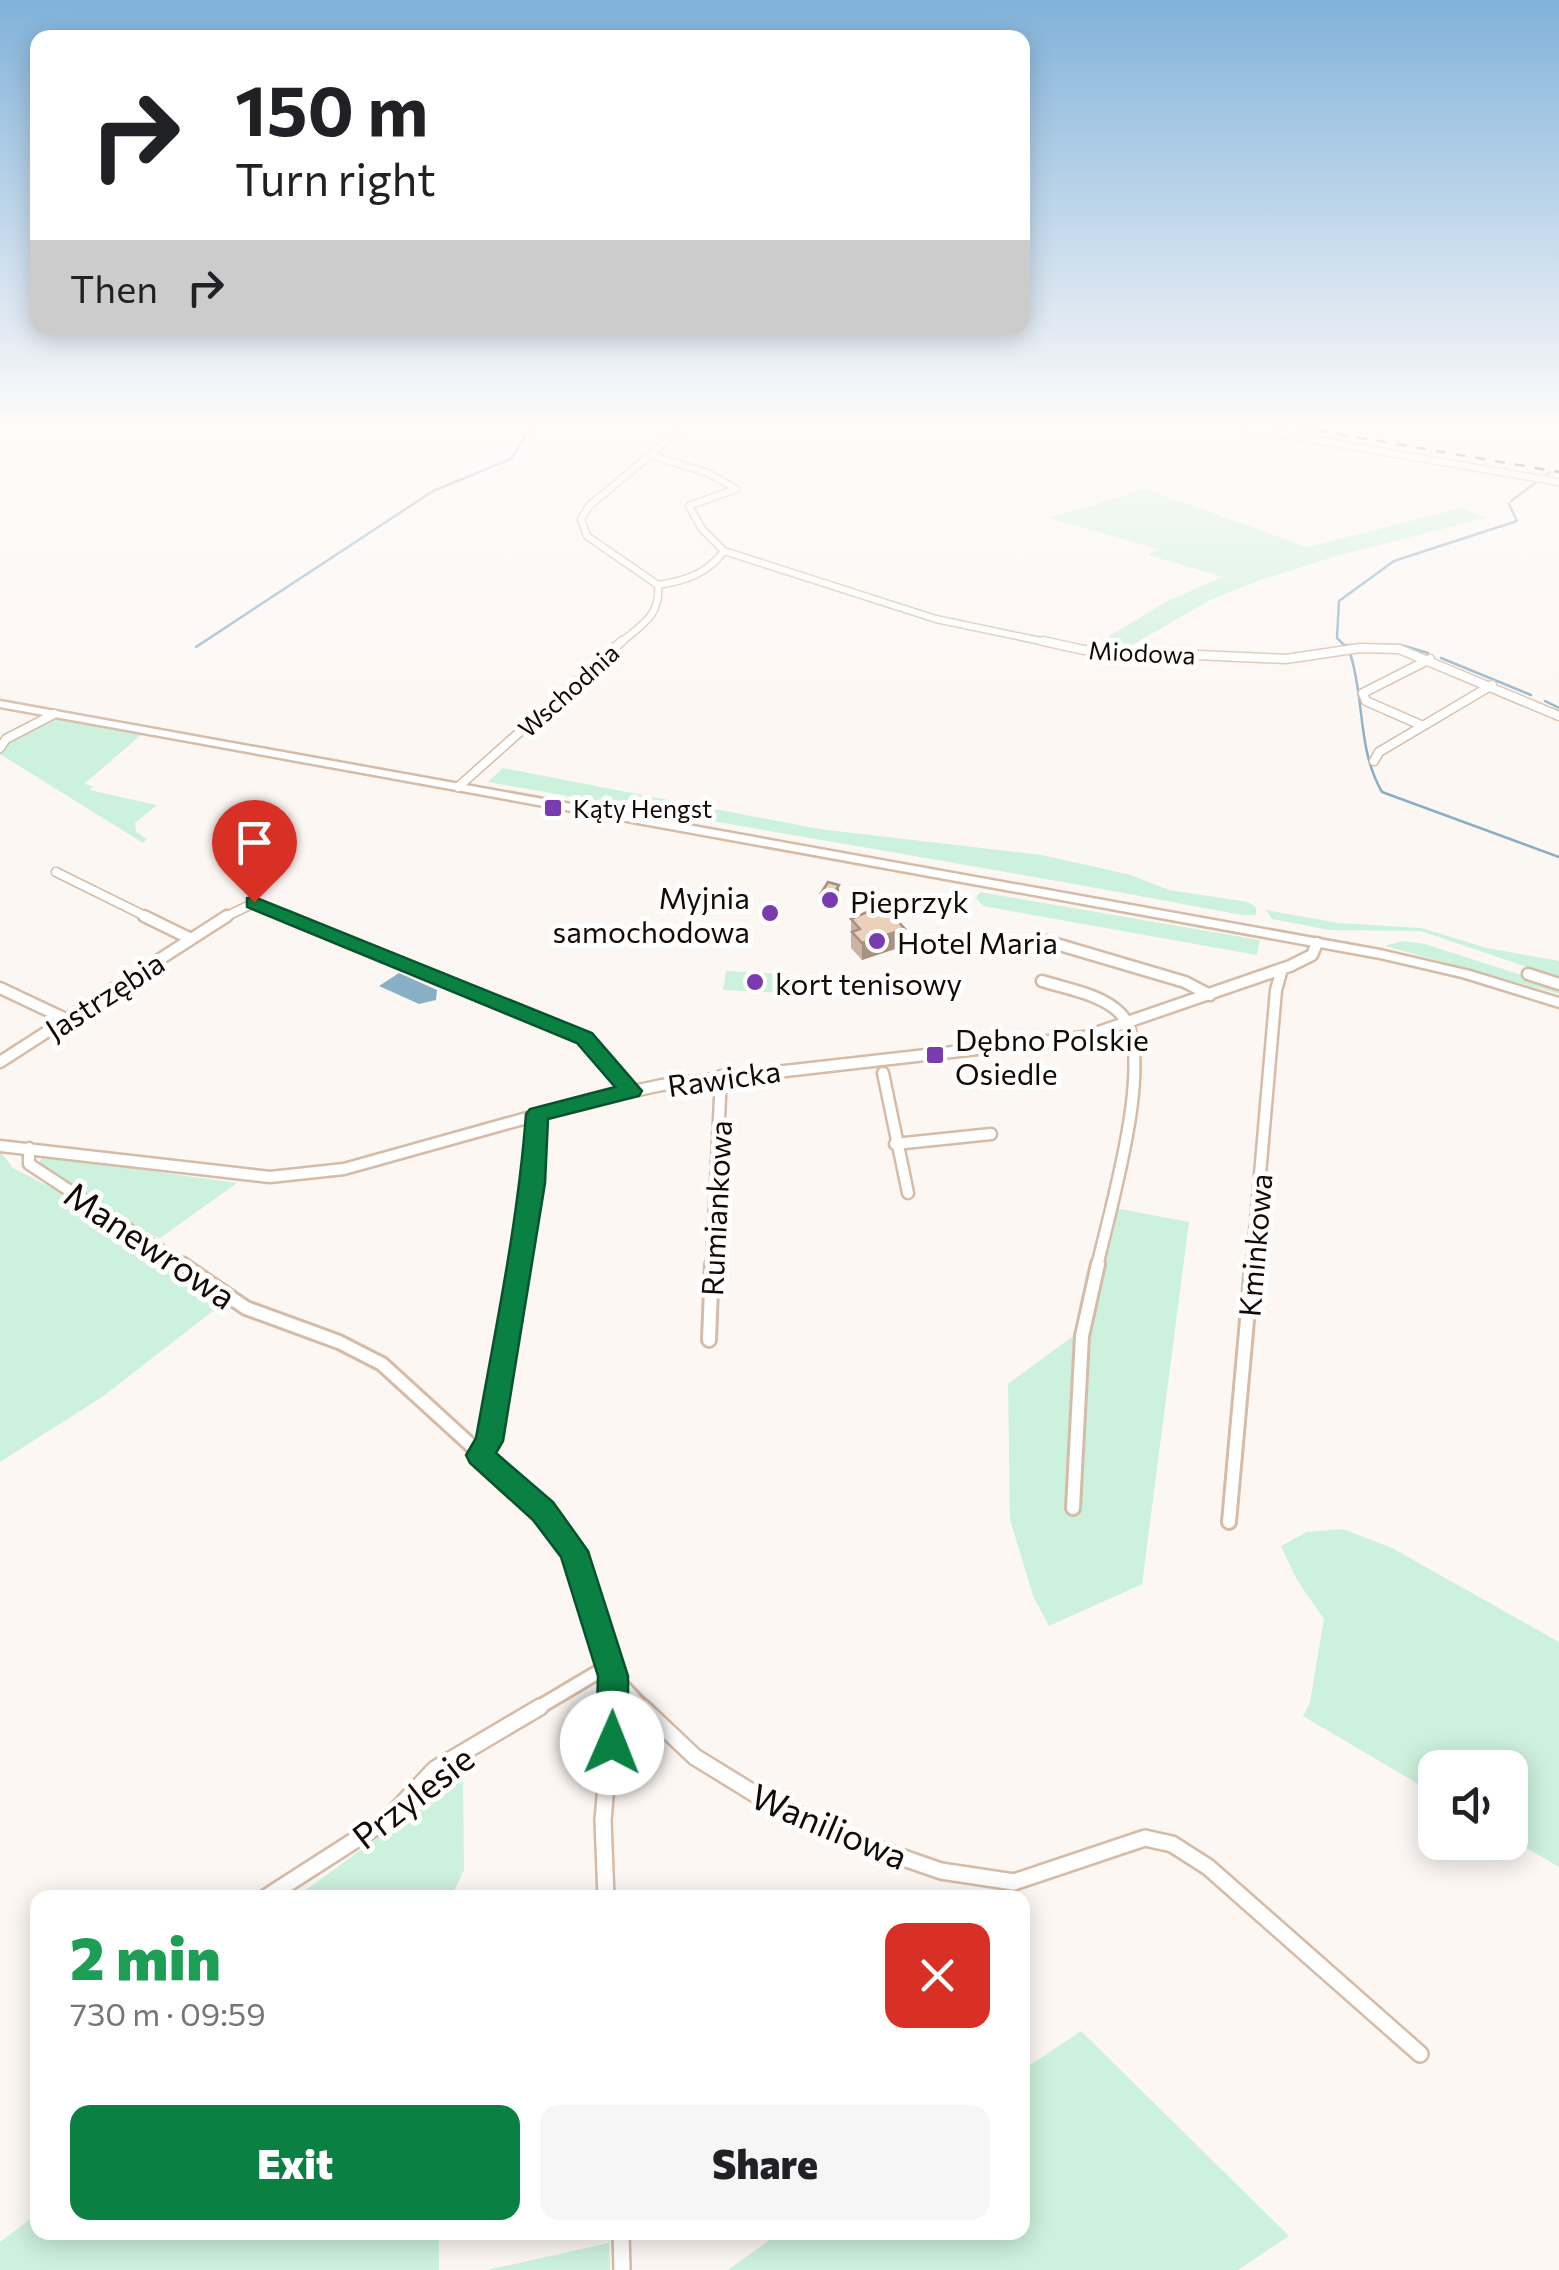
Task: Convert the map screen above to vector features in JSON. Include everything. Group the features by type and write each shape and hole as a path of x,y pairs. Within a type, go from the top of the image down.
{"main road":[{"path":"0,704 1427,964 1559,1003"}],"street":[{"path":"586,533 658,585 697,576 724,551 707,533"},
{"name":"Miodowa","path":"724,551 936,619 1084,650 1286,659 1380,647 1430,659 1559,716"},
{"name":"Wschodnia","path":"458,787 653,614 660,604 658,585"},
{"path":"1423,726 1366,701 1362,694 1430,659"},
{"path":"1374,761 1380,752 1492,685"},
{"path":"0,748 6,739 54,714"},
{"path":"56,872 190,939"},
{"name":"Jastrzębia","path":"0,1062 240,907 259,904 584,1038 631,1091"},
{"path":"1046,941 1185,982 1210,995"},
{"name":"Rawicka","path":"0,1146 270,1177 359,1166 631,1091 720,1076 1066,1040 1282,970 1308,958 1317,943"},
{"name":"Kminkowa","path":"1229,1522 1276,990 1282,970"},
{"path":"1528,974 1559,984"},
{"path":"1042,981 1104,1001 1129,1022 1139,1052 1135,1091 1082,1336 1073,1508"},
{"path":"0,988 68,1020"},
{"path":"883,1073 908,1193"},
{"name":"Rumiankowa","path":"709,1340 720,1076"},
{"path":"480,1455 489,1441 512,1308 533,1183 538,1114"},
{"path":"895,1144 991,1134"},
{"name":"Manewrowa","path":"30,1148 26,1157 29,1164 74,1190 213,1288 246,1308 339,1342 382,1364 543,1511 564,1536 593,1606 611,1670 612,1743 603,1822 606,1890"},
{"name":"Przylesie","path":"277,1890 388,1819 435,1769 611,1670"},
{"name":"Waniliowa","path":"611,1670 673,1740 716,1772 792,1812 952,1875 994,1884 1014,1882 1144,1838 1172,1844 1227,1883 1420,2054"},
{"path":"621,2240 622,2270"}],"green space":[{"path":"1102,533 1268,533 1307,547 1363,533 1426,533 1255,582 1210,600 1120,652 1088,649 1167,601 1223,577 1148,555 1158,549"},
{"path":"65,717 142,734 84,784 93,786 90,790 157,805 135,823 136,832 147,839 143,843 0,754 0,738 34,722"},
{"path":"503,768 819,829 1042,855 1131,875 1169,890 1248,902 1256,907 1256,915 488,782"},
{"path":"980,892 1260,940 1257,955 983,906 976,898"},
{"path":"1266,910 1338,923 1421,928 1487,948 1559,961 1559,978 1421,931 1330,930 1272,919"},
{"path":"1402,941 1425,944 1559,987 1559,994 1385,946"},
{"name":"kort tenisowy","path":"726,971 786,974 786,993 723,990"},
{"path":"0,1151 13,1168 68,1196 160,1266 222,1304 102,1397 0,1462"},
{"path":"43,1156 237,1183 160,1238 130,1225 38,1164"},
{"path":"1110,1207 1189,1222 1142,1584 1049,1626 1033,1596 1010,1519 1008,1384 1076,1334"},
{"path":"1343,1529 1392,1548 1559,1642 1559,1867 1528,1849 1528,1750 1418,1750 1418,1784 1303,1716 1310,1702 1324,1619 1297,1580 1281,1546 1307,1532"},
{"path":"463,1776 464,1870 454,1890 306,1890"},
{"path":"1081,2031 1289,2236 1238,2270 728,2270 769,2240 1030,2240 1030,2065"},
{"path":"30,2219 30,2240 439,2240 439,2270 0,2270 0,2242"},
{"path":"609,2243 610,2270 488,2270"}],"water":[{"path":"399,973 437,990 436,1000 419,1004 379,986"}],"building":[{"path":"828,882 839,885 833,895 821,893"},
{"path":"876,908 889,912 905,929 862,943 852,932 860,929 851,919"}],"waterway":[{"path":"196,647 369,533"},
{"path":"1344,645 1337,638 1339,601 1394,561 1480,533"},
{"path":"1344,645 1401,645 1428,653"},
{"path":"1344,645 1347,648"},
{"path":"1350,653 1369,759 1382,792 1559,857"},
{"path":"1441,658 1531,695"},
{"path":"1545,701 1559,708"}],"place":[{"name":"Kąty Hengst","path":"553,808"},
{"name":"Pieprzyk","path":"830,900"},
{"name":"Myjnia samochodowa","path":"770,913"},
{"name":"Hotel Maria","path":"877,941"},
{"name":"kort tenisowy","path":"755,982"},
{"name":"Dębno Polskie Osiedle","path":"935,1055"}],"route":[{"path":"254,902 584,1038 596,1047 631,1091 538,1114 533,1183 512,1308 489,1441 480,1455 543,1511 573,1551 613,1676 612,1743"}]}
